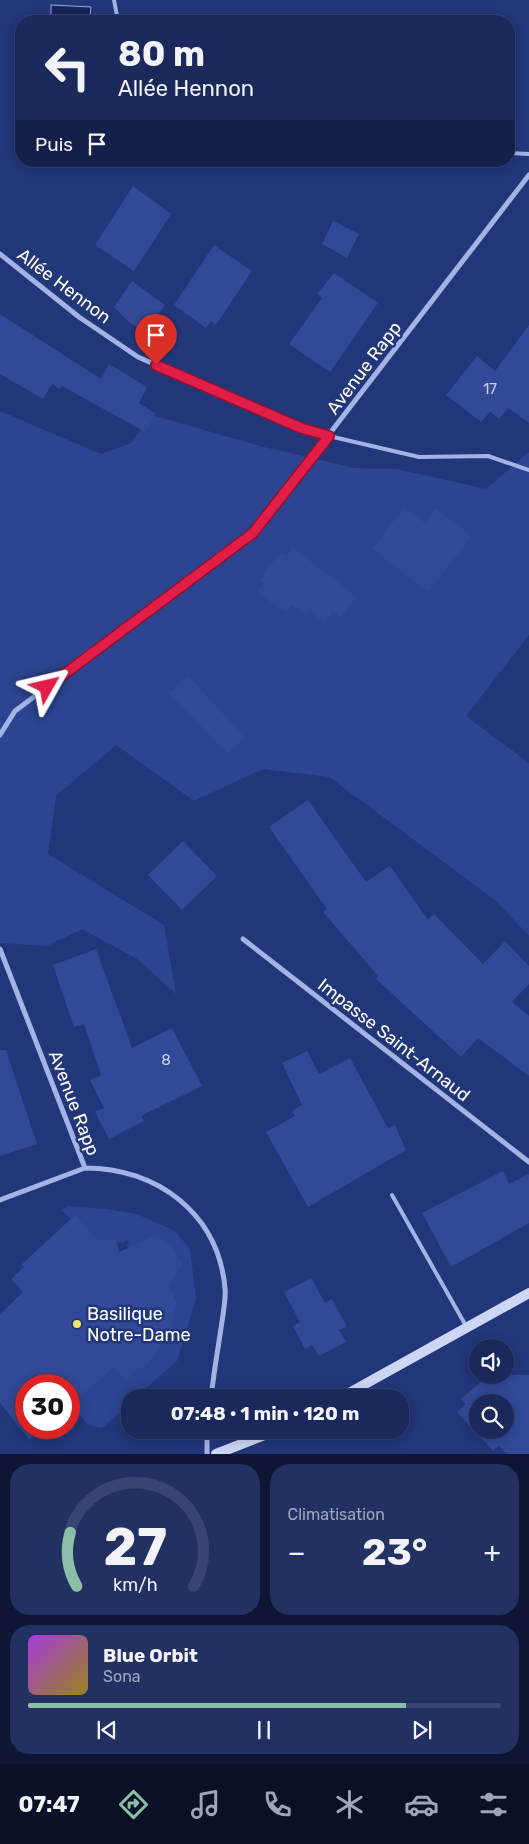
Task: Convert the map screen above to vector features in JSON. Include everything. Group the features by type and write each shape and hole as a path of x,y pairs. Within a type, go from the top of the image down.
{"main road":[{"path":"356,1389 529,1293"},
{"path":"216,1454 254,1439"}],"street":[{"name":"Avenue Rapp","path":"0,735 15,711 253,533 529,175"},
{"name":"Allée Hennon","path":"0,254 79,317 138,357 301,428 329,436"},
{"name":"Impasse Saint-Arnaud","path":"243,939 529,1162"},
{"name":"Avenue Rapp","path":"0,949 85,1168 105,1168 135,1174 170,1191 199,1219 218,1254 226,1290 212,1389"},
{"path":"0,1200 85,1168"},
{"path":"207,1439 207,1454"}],"lane":[{"path":"114,0 117,15"},
{"path":"515,153 529,154"},
{"path":"329,436 419,457 488,456 529,470"},
{"path":"392,1195 467,1328"}],"shaded area":[{"path":"51,5 91,7 90,15 51,15"},
{"path":"0,411 101,454 131,443 152,415 264,447 355,468 397,469 486,489 529,452 529,635 466,716 529,763 529,936 496,901 329,777 263,769 194,801 116,745 56,796 48,854 164,925 176,994 137,959 82,929 47,946 0,943"},
{"path":"67,1206 107,1209 137,1214 175,1231 190,1249 196,1299 177,1361 145,1389 121,1389 121,1411 102,1428 88,1425 80,1415 80,1392 112,1363 128,1374 162,1345 176,1309 173,1299 176,1297 168,1291 170,1278 174,1279 176,1275 173,1273 174,1260 179,1258 177,1254 173,1255 145,1240 130,1250 127,1246 129,1242 126,1240 123,1243 117,1242 116,1239 102,1248 75,1215 70,1219 62,1210"}],"building":[{"path":"133,186 171,214 134,271 95,245"},
{"path":"333,221 359,234 347,258 322,244"},
{"path":"214,245 252,271 216,325 211,321 206,328 174,305"},
{"path":"334,273 378,303 330,372 289,344 322,298 317,294"},
{"path":"132,281 165,305 146,332 130,323 114,307"},
{"path":"0,314 101,379 109,364 147,387 139,403 156,414 145,432 62,386 60,389 52,384 43,399 0,374"},
{"path":"529,325 529,423 508,408 499,419 490,412 481,422 446,395 477,356 495,371"},
{"path":"404,507 425,523 435,508 472,536 428,592 372,549"},
{"path":"292,547 357,597 340,618 333,612 324,623 309,611 305,615 292,605 286,613 257,592 264,583 260,580 280,552 286,556"},
{"path":"188,675 245,738 228,754 169,693"},
{"path":"308,800 366,882 390,866 428,920 434,914 483,964 505,941 529,966 529,984 512,1002 529,1016 529,1076 478,1038 461,1057 376,979 378,976 323,912 327,909 269,827"},
{"path":"183,841 217,876 182,910 148,875"},
{"path":"96,949 132,1048 172,1028 202,1086 141,1116 144,1121 109,1139 95,1112 104,1108 90,1080 101,1075 84,1024 74,1027 53,965"},
{"path":"0,1050 6,1050 37,1144 0,1156"},
{"path":"307,1051 319,1074 350,1058 388,1128 395,1125 406,1150 308,1207 266,1132 295,1116 292,1111 302,1105 282,1063"},
{"path":"503,1171 509,1184 529,1174 529,1223 451,1267 422,1213"},
{"name":"Basilique Notre-Dame","path":"75,1215 98,1240 116,1239 119,1252 156,1235 172,1245 182,1264 169,1288 173,1291 177,1303 171,1330 145,1367 136,1369 126,1381 114,1367 80,1397 80,1374 15,1374 15,1422 0,1403 0,1314 23,1292 11,1279 24,1267 21,1265"},
{"path":"311,1278 325,1303 332,1299 347,1327 339,1330 346,1342 319,1356 312,1345 305,1349 293,1326 300,1322 284,1292"},
{"path":"514,1375 529,1375 529,1454 506,1454 499,1446 493,1451 482,1439 514,1439 514,1394 469,1394 469,1425 457,1412 466,1404 461,1399 478,1384 514,1384"}],"place":[{"name":"Basilique Notre-Dame","path":"77,1324"}],"route":[{"path":"47,687 253,533 329,436 301,428 156,365"}]}
